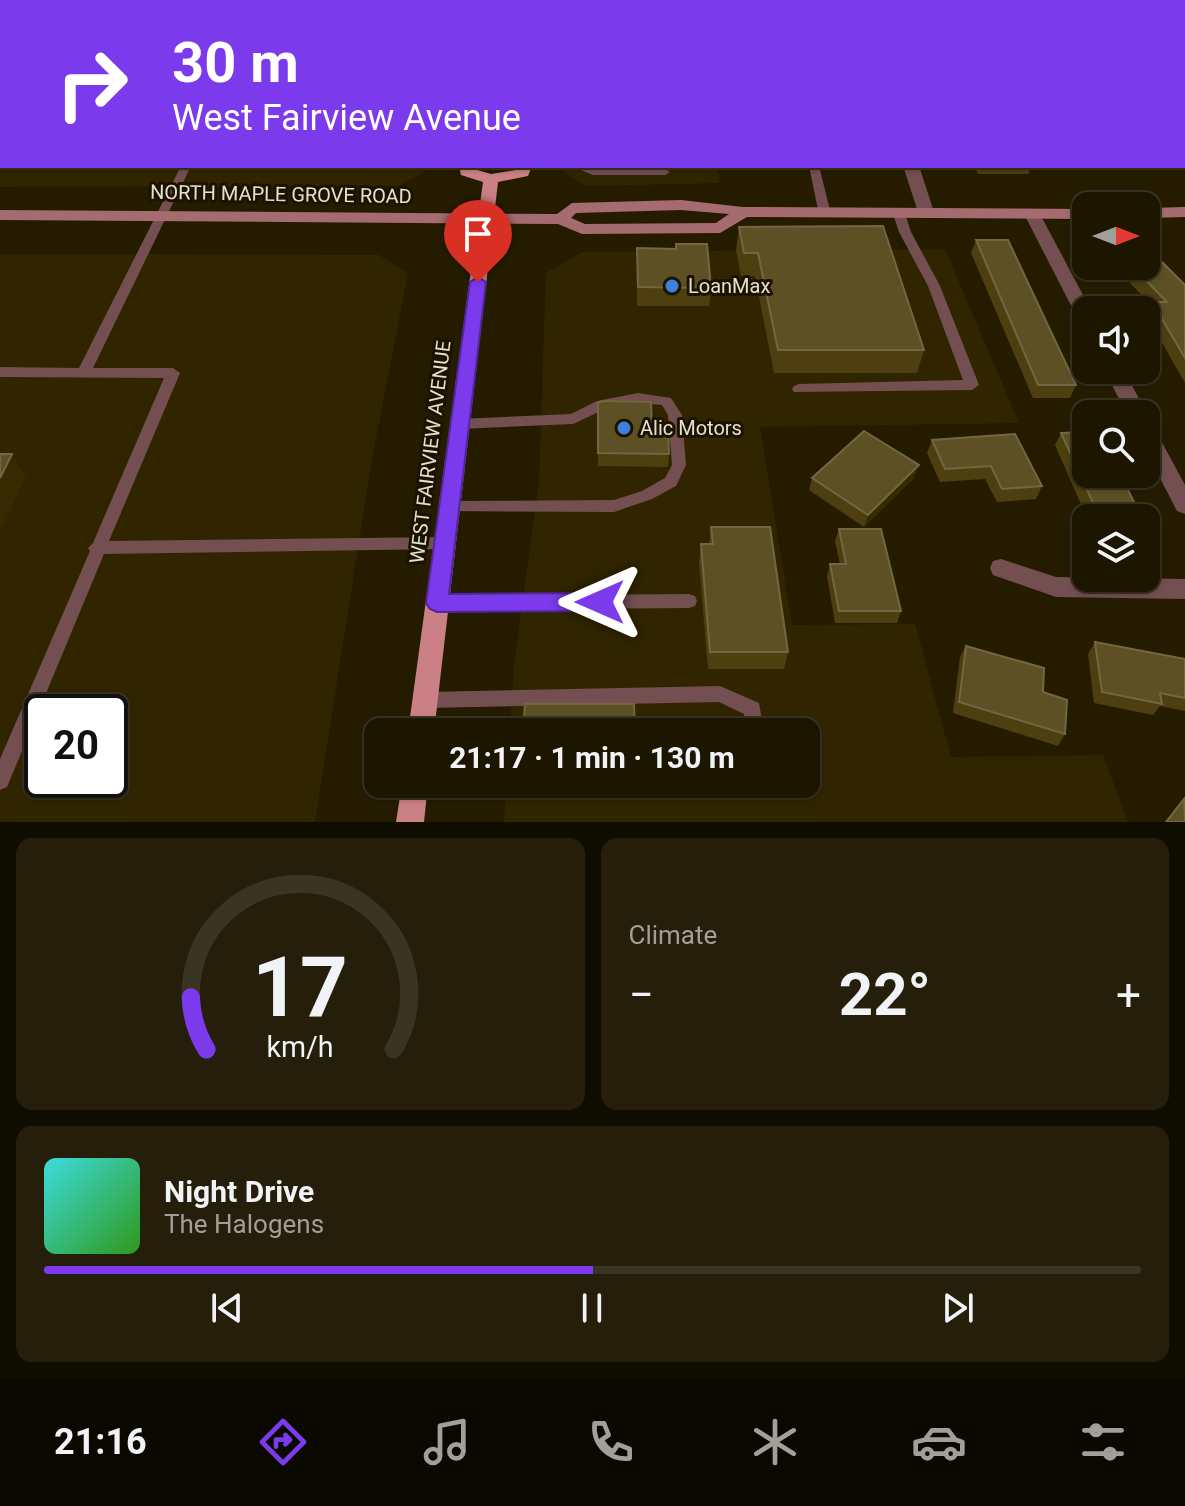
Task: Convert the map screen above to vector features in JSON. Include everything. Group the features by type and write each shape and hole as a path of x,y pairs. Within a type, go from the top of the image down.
{"main road":[{"path":"467,168 466,172 491,179 523,173 524,168"},
{"name":"WEST FAIRVIEW AVENUE","path":"423,718 491,179"},
{"name":"NORTH MAPLE GROVE ROAD","path":"0,215 561,219 582,229 720,228 743,212 824,210 1072,214"},
{"path":"1160,213 1185,212"},
{"path":"410,822 413,798"}],"street":[{"path":"912,168 926,212"},
{"path":"1032,214 1075,296"},
{"path":"1160,458 1185,505"},
{"path":"1001,568 1056,587 1185,589"}],"lane":[{"path":"84,372 185,168"},
{"path":"582,168 593,172 665,172"},
{"path":"814,168 824,210"},
{"path":"799,389 972,385 934,286 905,232 898,211"},
{"path":"0,372 173,373 96,548 0,781"},
{"path":"449,507 614,506 647,495 671,482 679,465 675,415 666,401 638,398 614,402 573,419 459,424"},
{"path":"96,548 445,543"},
{"path":"437,603 689,601"},
{"path":"425,700 720,694 753,709 754,718"}],"shaded area":[{"path":"0,168 430,168 399,186 0,187"},
{"path":"558,168 717,168 720,183 585,186"},
{"path":"945,249 1019,423 760,427 792,625 915,624 951,757 1103,755 1128,822 504,822 505,798 820,798 820,718 511,718 514,665 539,482 546,273 582,252"},
{"path":"0,254 379,255 408,273 371,465 315,822 0,822"}],"building":[{"path":"883,226 924,350 778,350 758,253 744,253 739,227"},
{"path":"976,240 1008,240 1072,376 1072,384 1076,385 1038,385"},
{"path":"676,244 707,244 711,288 638,287 637,248 676,249"},
{"path":"1160,260 1185,285 1185,358 1160,316 1160,302 1167,302 1146,280 1160,280"},
{"name":"Alic Motors","path":"651,402 652,428 668,429 669,454 598,453 598,403"},
{"path":"864,431 919,465 868,515 812,478"},
{"path":"1061,433 1072,433 1072,457"},
{"path":"1015,434 1042,486 1002,489 991,466 945,469 932,440"},
{"path":"0,454 12,454 0,478"},
{"path":"1086,488 1127,488 1135,504 1094,504"},
{"path":"711,527 770,527 788,652 710,652 701,544 713,544"},
{"path":"839,529 881,529 901,611 839,611 830,564 846,564"},
{"path":"1095,642 1185,659 1185,698 1160,693 1162,704 1102,692"},
{"path":"966,646 1044,668 1043,692 1067,700 1065,734 959,702"},
{"path":"525,704 634,704 634,718 524,718"},
{"path":"1184,799 1185,822 1166,822"}],"place":[{"name":"LoanMax","path":"672,286"},
{"name":"Alic Motors","path":"624,428"}],"route":[{"path":"478,282 437,603 600,602"}]}
